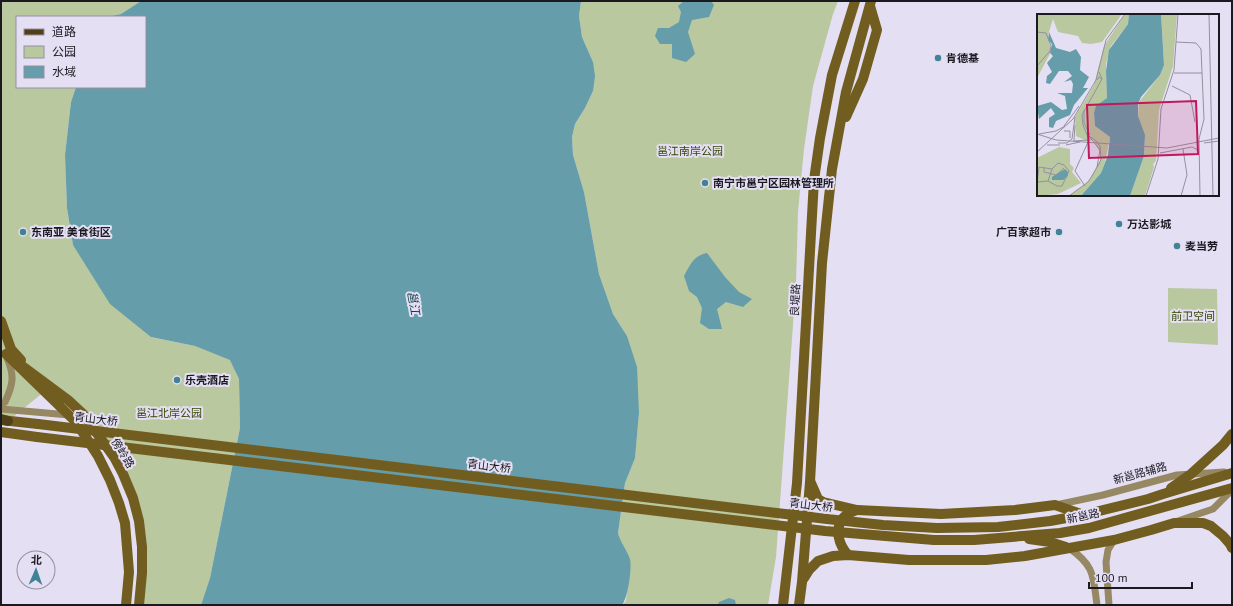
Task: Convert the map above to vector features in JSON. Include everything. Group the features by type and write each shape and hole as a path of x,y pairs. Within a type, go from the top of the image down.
{"main road":[{"name":"良堤路","path":"783,605 797,483 814,180 832,75 855,1"},
{"path":"799,605 810,482 822,263 832,169 846,92 871,3"},
{"path":"1,321 11,349 20,360 50,387"},
{"name":"傍岭路","path":"3,352 68,400 82,414 114,457 133,498 139,522 142,547 142,573 139,605"},
{"name":"傍岭路","path":"3,352 76,422 98,456 110,480 125,523 129,572 126,605"},
{"name":"青山大桥","path":"3,420 827,519 883,525 937,528"},
{"name":"新邕路","path":"1,432 817,530 934,540 974,540 1060,533 1088,528 1232,489"},
{"path":"799,432 813,432"},
{"path":"1163,494 1192,474 1224,445 1232,434"},
{"name":"新邕路","path":"937,528 998,527 1083,515 1148,500 1232,472"},
{"path":"810,482 818,499 823,502 857,510 941,514 1015,510 1055,505 1083,515"},
{"path":"1027,523 1039,518 1055,505"},
{"path":"848,555 842,548 839,540 839,530 842,519 848,514 857,510"},
{"path":"802,582 809,570 818,560 833,556 848,555 909,560 986,560 1025,556 1114,540 1174,523 1203,524 1211,526 1223,536 1232,548"},
{"path":"1013,537 1050,542 1069,548"}],"street":[{"path":"3,352 11,365 13,376 12,388 2,406 69,415"},
{"path":"1,436 92,447"},
{"name":"新邕路辅路","path":"1055,505 1103,495 1177,475 1232,472"},
{"path":"1174,523 1213,509 1232,489"},
{"path":"1109,605 1106,562 1108,550 1114,540"},
{"path":"1069,548 1082,557 1089,565 1093,576 1097,605"}],"green space":[{"name":"邕江北岸公园","path":"1,1 141,1 121,14 112,16 16,16 16,88 76,88 71,102 65,155 67,208 73,245 151,337 195,346 231,360 239,379 240,428 210,578 201,605 139,605 142,573 133,498 83,414 50,387 8,421 1,419"},
{"name":"邕江南岸公园","path":"581,1 838,1 813,86 804,149 798,212 796,284 776,557 768,605 622,605 626,601 630,560 620,541 618,533 625,483 635,457 639,413 627,336 613,314 599,274 584,192 573,155 572,137 575,124 593,91 593,62 582,37 579,16"},
{"name":"前卫空间","path":"1168,288 1217,289 1218,345 1168,342"}],"water":[{"name":"邕江","path":"141,1 581,1 579,16 582,37 593,62 595,76 593,91 575,124 572,137 573,155 584,192 599,274 613,314 627,336 637,367 639,413 635,458 625,483 618,533 630,559 628,590 622,605 201,605 210,578 240,428 239,379 230,360 195,346 151,337 110,304 73,245 67,208 65,155 71,102 76,88 146,88 146,16 112,16 121,14"},
{"path":"684,1 711,1 714,5 709,17 692,20 688,32 695,54 686,62 672,58 672,44 660,44 655,36 658,28 669,28 679,22 681,12 678,6"},
{"path":"707,253 725,277 739,292 752,299 743,307 726,302 717,309 722,329 709,329 700,323 702,308 697,297 689,291 684,276 690,265 698,256"},
{"path":"729,598 735,600 736,605 718,605 719,602"}],"place":[{"name":"肯德基","path":"938,58"},
{"name":"南宁市邕宁区园林管理所","path":"705,183"},
{"name":"万达影城","path":"1119,224"},
{"name":"东南亚 美食街区","path":"23,232"},
{"name":"广百家超市","path":"1059,232"},
{"name":"麦当劳","path":"1177,246"},
{"name":"乐壳酒店","path":"177,380"}]}
